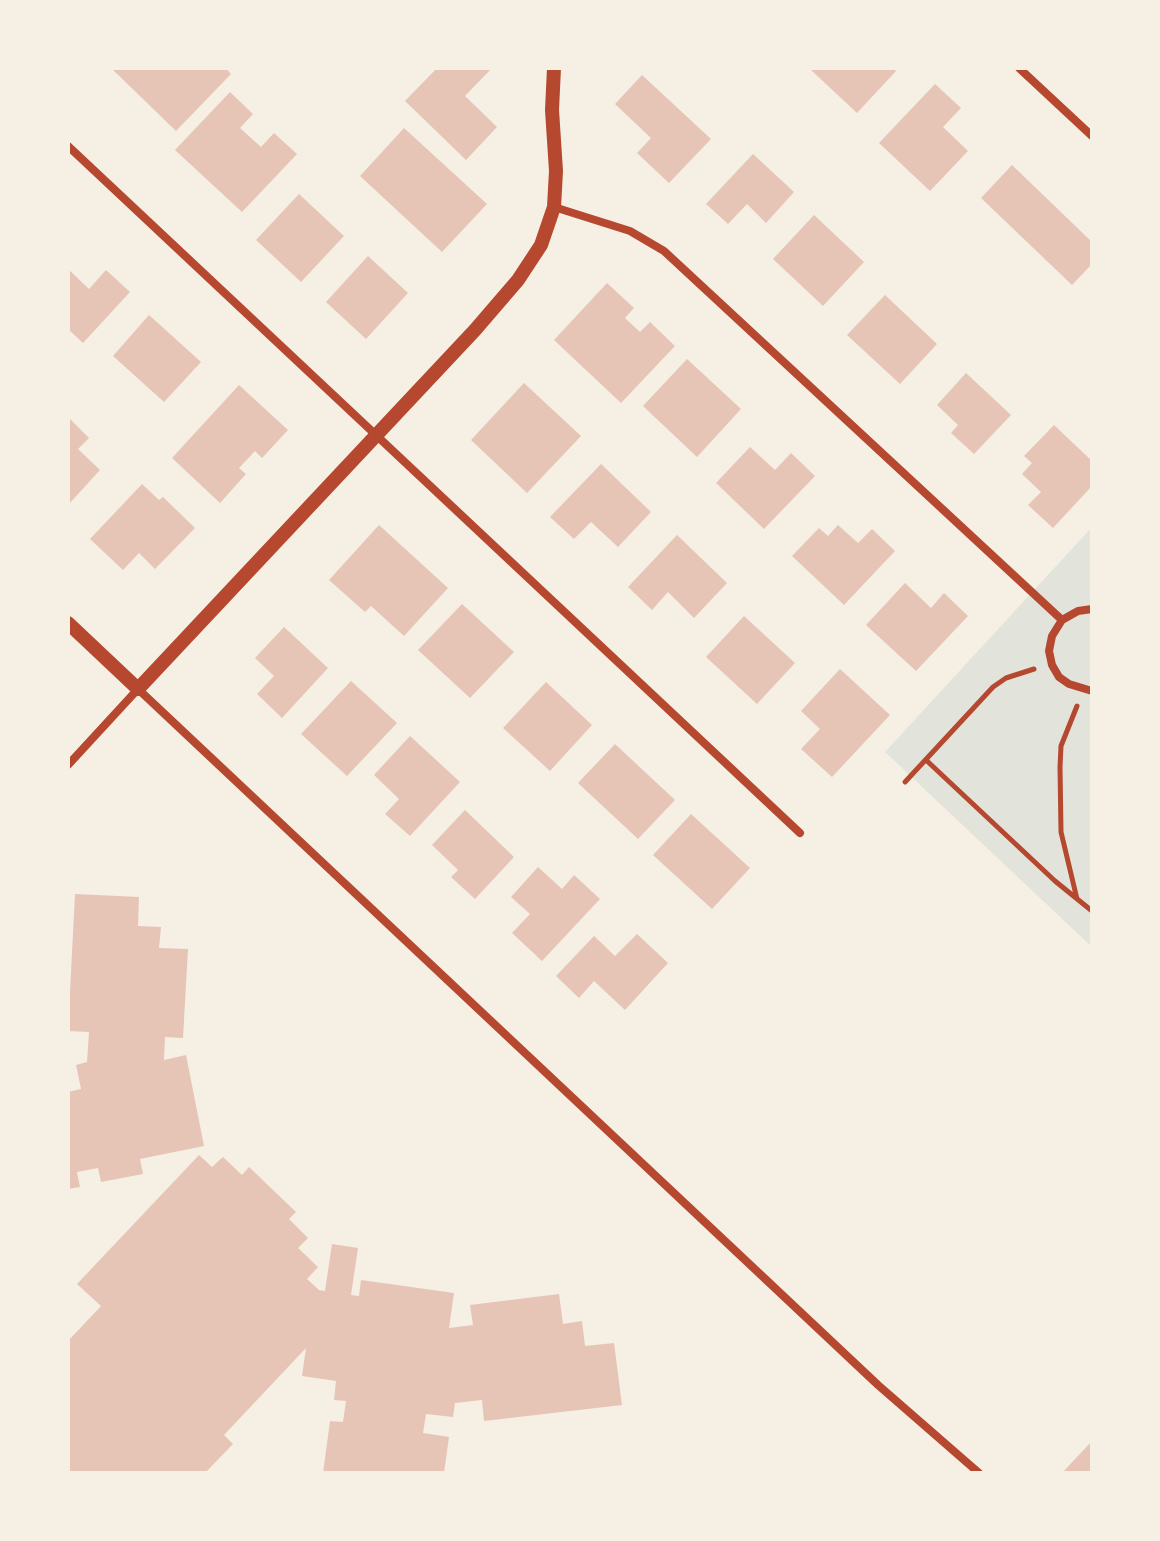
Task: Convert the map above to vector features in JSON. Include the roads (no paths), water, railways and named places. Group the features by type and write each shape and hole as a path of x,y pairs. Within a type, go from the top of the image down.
{"street":[{"path":"68,765 475,330 518,280 541,245 554,207 554,68"},
{"path":"1019,68 1092,136"},
{"path":"68,146 800,833"},
{"path":"554,207 630,231 664,251 1062,620"},
{"path":"1088,690 1059,677 1049,651 1052,636 1062,620 1078,611 1092,609"},
{"path":"68,623 878,1385 979,1473"}]}
